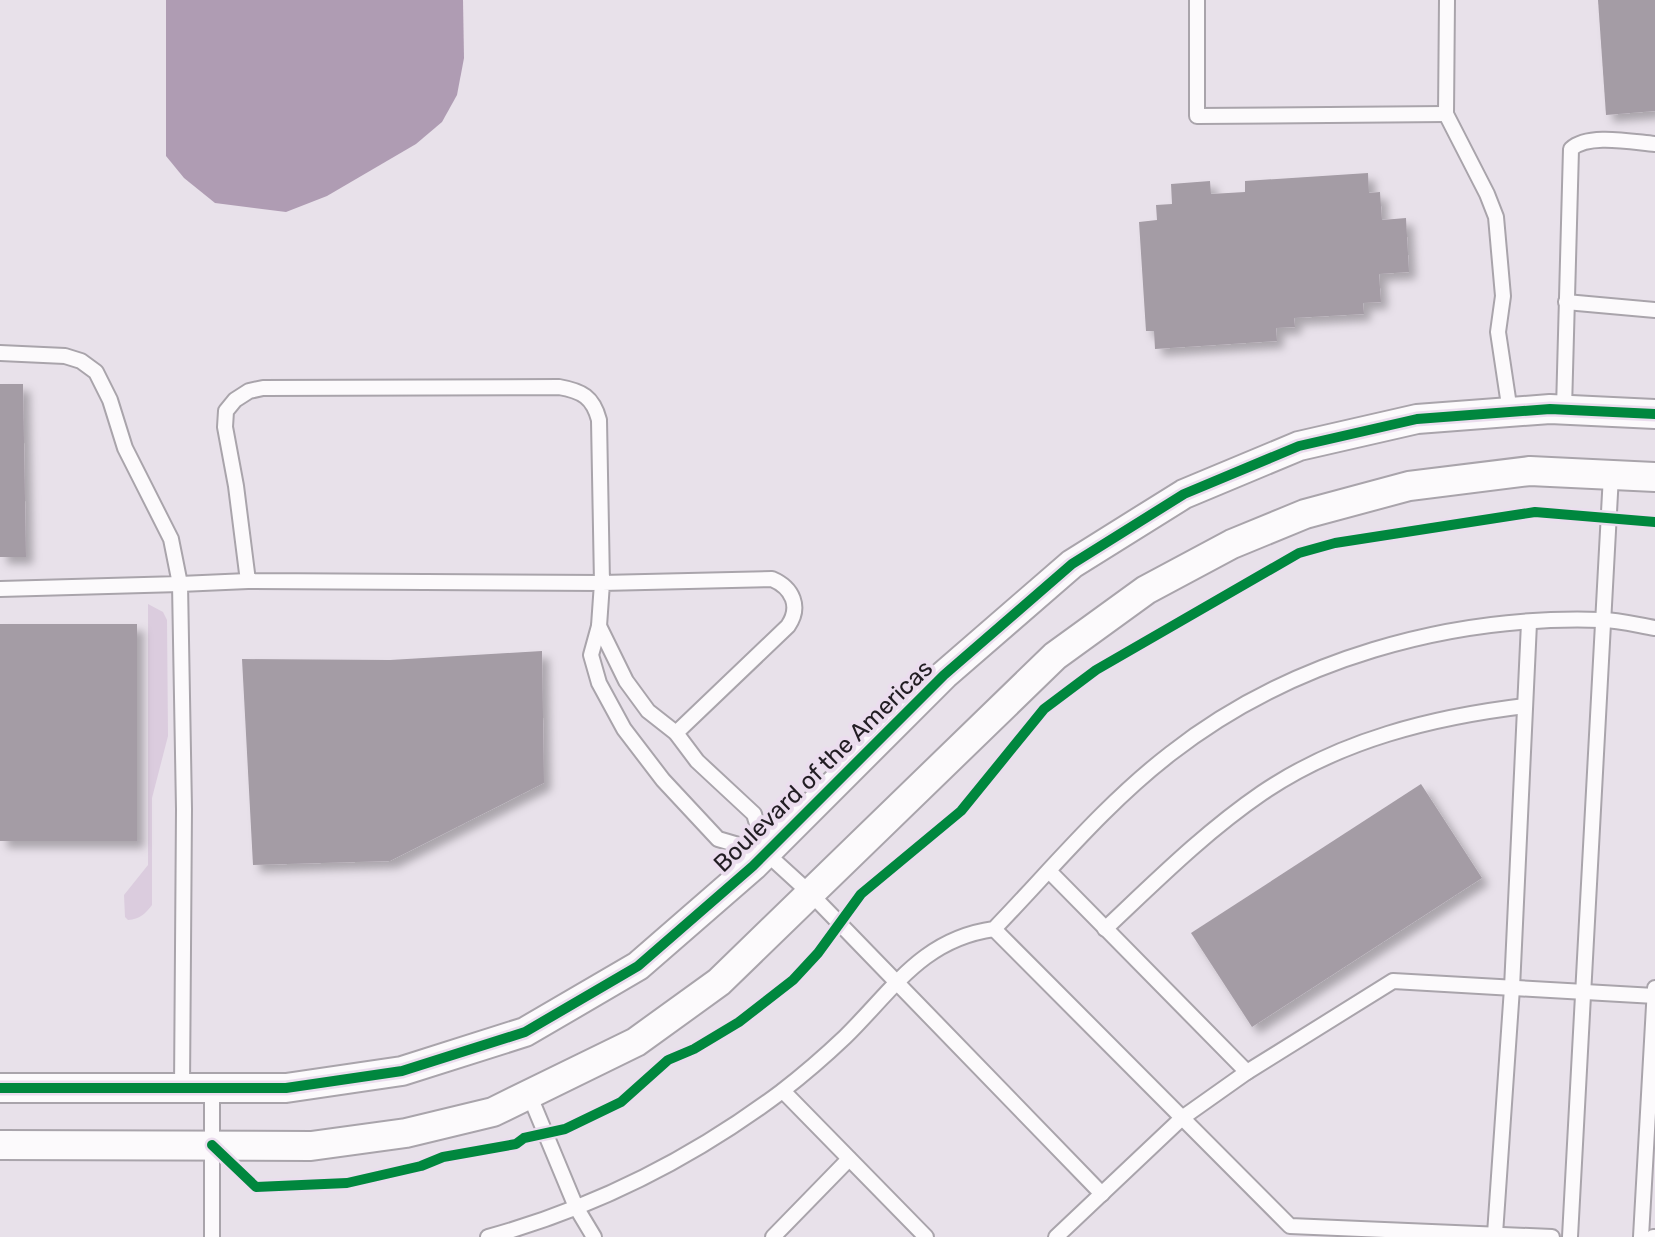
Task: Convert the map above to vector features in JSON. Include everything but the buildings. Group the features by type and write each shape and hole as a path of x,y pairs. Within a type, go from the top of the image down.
{"street":[{"name":"Boulevard of the Americas","path":"0,1088 286,1088 402,1071 525,1032 638,966 766,853 944,675 1060,574 1184,494 1299,446 1417,419 1564,409 1655,414"},
{"path":"0,1145 311,1146 406,1133 493,1112 636,1042 719,982 1055,656 1146,590 1232,544 1305,514 1409,486 1530,471 1655,477"}],"lane":[{"path":"1197,0 1197,116 1446,114"},
{"path":"1447,0 1446,114 1496,217 1503,296 1498,332 1510,412"},
{"path":"1564,409 1571,149 1579,142 1590,140 1655,144"},
{"path":"1566,302 1655,310"},
{"path":"0,353 65,356 81,361 96,372 110,400 125,448 171,539 180,584 184,809 182,1088"},
{"path":"248,581 225,427 226,411 249,391 263,388 559,387 587,395 595,405 599,420 602,583 599,626 591,655 599,683 624,729 663,780 718,839 766,853 811,894 1102,1194"},
{"path":"1570,1237 1611,475"},
{"path":"0,589 248,581 602,583 772,579 783,584 796,605 794,617 788,626 676,733"},
{"path":"488,1237 576,1207 654,1173 717,1137 783,1091 932,951 969,933 994,929 1085,832 1169,755 1257,697 1346,659 1410,638 1460,628 1603,620 1655,628"},
{"path":"1495,1234 1512,988 1529,623"},
{"path":"599,626 626,681 648,711 676,733 697,761 754,814 766,853"},
{"path":"1105,929 1204,837 1296,772 1335,754 1421,723 1525,706"},
{"path":"1050,872 1247,1072"},
{"path":"994,929 1290,1226 1552,1237"},
{"path":"1056,1237 1182,1118 1247,1072 1393,981 1655,996"},
{"path":"1641,1237 1655,987"},
{"path":"212,1088 212,1237"},
{"path":"783,1091 926,1237"},
{"path":"529,1094 576,1207 594,1237"},
{"path":"773,1237 849,1159"}],"shaded area":[{"path":"166,0 463,0 464,58 457,95 442,122 416,144 327,196 286,212 215,203 184,178 166,156"},
{"path":"148,604 163,612 167,620 168,736 152,798 152,905 142,916 128,920 125,917 124,895 148,865"}],"cycle path":[{"path":"0,1088 286,1088 402,1071 525,1032 638,966 753,866 944,675 1072,564 1184,494 1299,446 1417,419 1550,409 1655,414"},
{"path":"212,1145 256,1187 347,1183 421,1166 443,1157 516,1144 524,1138 565,1129 621,1102 668,1060 694,1049 739,1022 793,980 818,953 861,894 961,811 1044,709 1096,670 1299,553 1335,543 1535,512 1655,522"}]}
